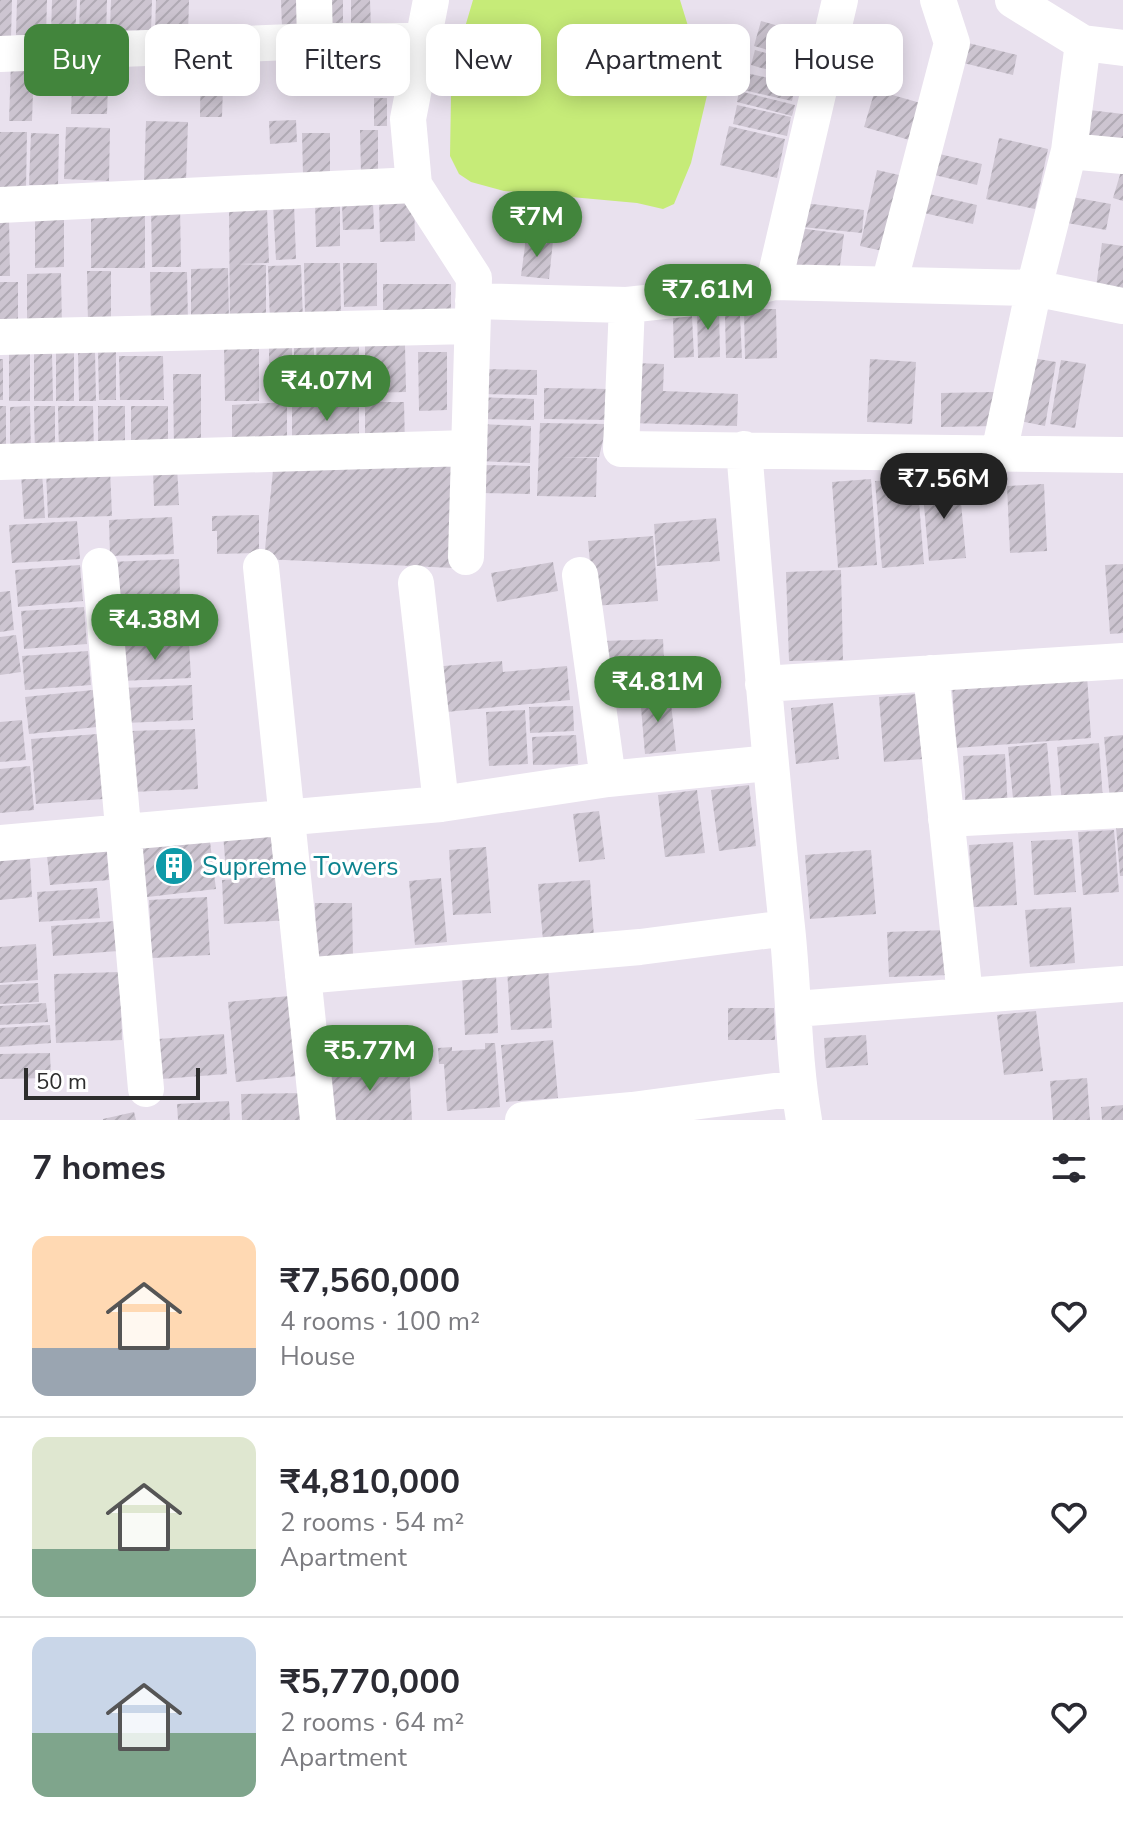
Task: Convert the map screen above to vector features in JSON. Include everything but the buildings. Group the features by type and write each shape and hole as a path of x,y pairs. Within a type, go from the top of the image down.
{"street":[{"path":"314,0 315,24"},
{"path":"431,0 408,119 414,185 474,278 466,557"},
{"path":"774,282 840,0"},
{"path":"889,284 952,43 938,0"},
{"path":"1013,0 1083,43 1123,48"},
{"path":"410,41 423,41"},
{"path":"0,54 276,43"},
{"path":"999,453 1034,288 1069,151 1083,43"},
{"path":"1069,151 1123,156"},
{"path":"0,205 414,185"},
{"path":"0,337 627,305 728,294 774,282 1034,288 1123,306"},
{"path":"627,305 621,449 1123,455"},
{"path":"0,462 468,448"},
{"path":"523,1120 801,1104 744,449"},
{"path":"100,566 146,1089"},
{"path":"261,567 318,1120"},
{"path":"580,575 608,779"},
{"path":"416,583 441,804"},
{"path":"763,684 1123,661"},
{"path":"931,673 965,996"},
{"path":"0,843 441,804 608,779 769,763"},
{"path":"946,819 1123,810"},
{"path":"303,976 640,947 787,928"},
{"path":"795,1009 1123,984"}],"shaded area":[{"path":"473,0 680,0 687,24 557,24 557,96 707,96 691,163 674,204 663,209 637,203 504,191 471,182 459,174 450,156 451,96 541,96 541,24 466,24"}],"place":[{"name":"Supreme Towers","path":"174,866"}]}
